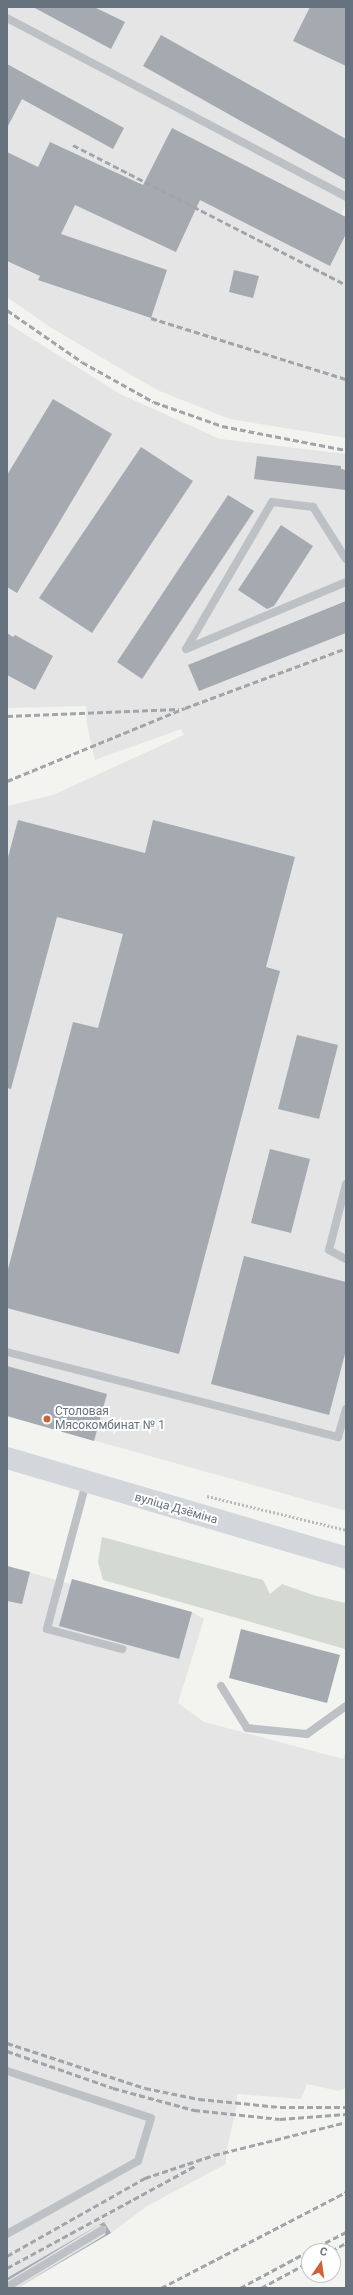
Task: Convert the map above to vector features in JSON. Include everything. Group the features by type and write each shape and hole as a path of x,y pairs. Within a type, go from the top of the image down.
{"main road":[{"name":"вуліца Дзёміна","path":"7,1458 346,1558"}],"lane":[{"path":"7,18 346,197"},
{"path":"346,559 313,507 272,502 186,649 346,582"},
{"path":"346,1184 329,1250 346,1259"},
{"path":"7,1352 338,1437 346,1409"},
{"path":"86,1482 47,1629 122,1649"},
{"path":"221,1686 247,1728 307,1734 346,1706"},
{"path":"7,2071 151,2118 138,2160 7,2234"},
{"path":"7,2287 102,2230"}],"path":[{"path":"280,1513 346,1530"}],"shaded area":[{"path":"7,7 346,7 346,205 341,215 346,217 346,438 230,419 157,390 50,327 7,297"},
{"path":"7,323 120,394 220,439 346,454 346,1511 7,1416 7,806 53,795 184,735 181,729 95,760 87,725 86,706 7,708"},
{"path":"102,1537 263,1580 270,1594 282,1584 316,1596 346,1603 346,1647 345,1649 103,1580 98,1562"},
{"path":"7,1566 70,1584 72,1579 192,1612 204,1619 178,1703 204,1722 343,1759 346,1751 346,2088 338,2091 307,2084 301,2099 237,2094 237,2104 226,2153 226,2164 147,2206 111,2233 19,2288 7,2288"}],"building":[{"path":"33,7 94,7 125,22 111,49"},
{"path":"310,7 346,7 346,66 293,41"},
{"path":"161,35 346,139 346,180 143,66"},
{"path":"7,64 124,128 113,149 22,99 7,128"},
{"path":"172,128 346,217 346,234 330,266 200,200 176,252 75,205 61,234 167,270 151,318 38,280 40,276 7,261 7,152 38,167 50,142 143,185"},
{"path":"234,270 259,276 253,298 229,292"},
{"path":"53,399 112,434 17,593 7,587 7,475"},
{"path":"141,447 193,481 92,633 39,598"},
{"path":"257,456 341,466 341,469 346,470 346,490 254,479"},
{"path":"228,495 254,511 142,679 117,662"},
{"path":"281,525 313,546 274,606 267,609 238,590"},
{"path":"346,601 346,633 199,691 188,665"},
{"path":"7,633 13,637 15,635 53,656 35,690 7,675"},
{"path":"18,820 145,853 153,820 295,857 266,967 280,971 179,1354 7,1308 7,1273 73,1022 98,1028 123,934 57,917 11,1089 7,1088 7,861"},
{"path":"297,1035 338,1045 319,1119 278,1109"},
{"path":"270,1149 310,1159 291,1233 251,1223"},
{"path":"244,1256 346,1282 346,1350 329,1415 211,1384"},
{"path":"7,1366 107,1394 94,1441 7,1416"},
{"path":"7,1566 30,1572 22,1604 7,1601"},
{"path":"72,1579 192,1612 179,1659 59,1626"},
{"path":"241,1629 340,1655 327,1703 229,1678"},
{"path":"104,2222 111,2233 16,2288 105,2235 106,2227 99,2225 7,2281 7,2278"}],"railway":[{"path":"73,145 346,285"},
{"path":"7,310 82,362 154,402 222,426 346,450"},
{"path":"151,318 346,379"},
{"path":"7,781 185,708 346,648"},
{"path":"7,716 179,709"},
{"path":"7,2043 145,2088 199,2099 280,2107 346,2107"},
{"path":"7,2051 113,2088 194,2110 280,2119 346,2114"},
{"path":"7,2256 145,2178 214,2155 346,2122"},
{"path":"7,2268 195,2166"},
{"path":"161,2288 346,2192"},
{"path":"325,2243 346,2232"},
{"path":"341,2246 346,2243"},
{"path":"240,2288 301,2255"},
{"path":"261,2288 301,2266"}],"place":[{"name":"Столовая Мясокомбинат № 1","path":"47,1419"}]}
